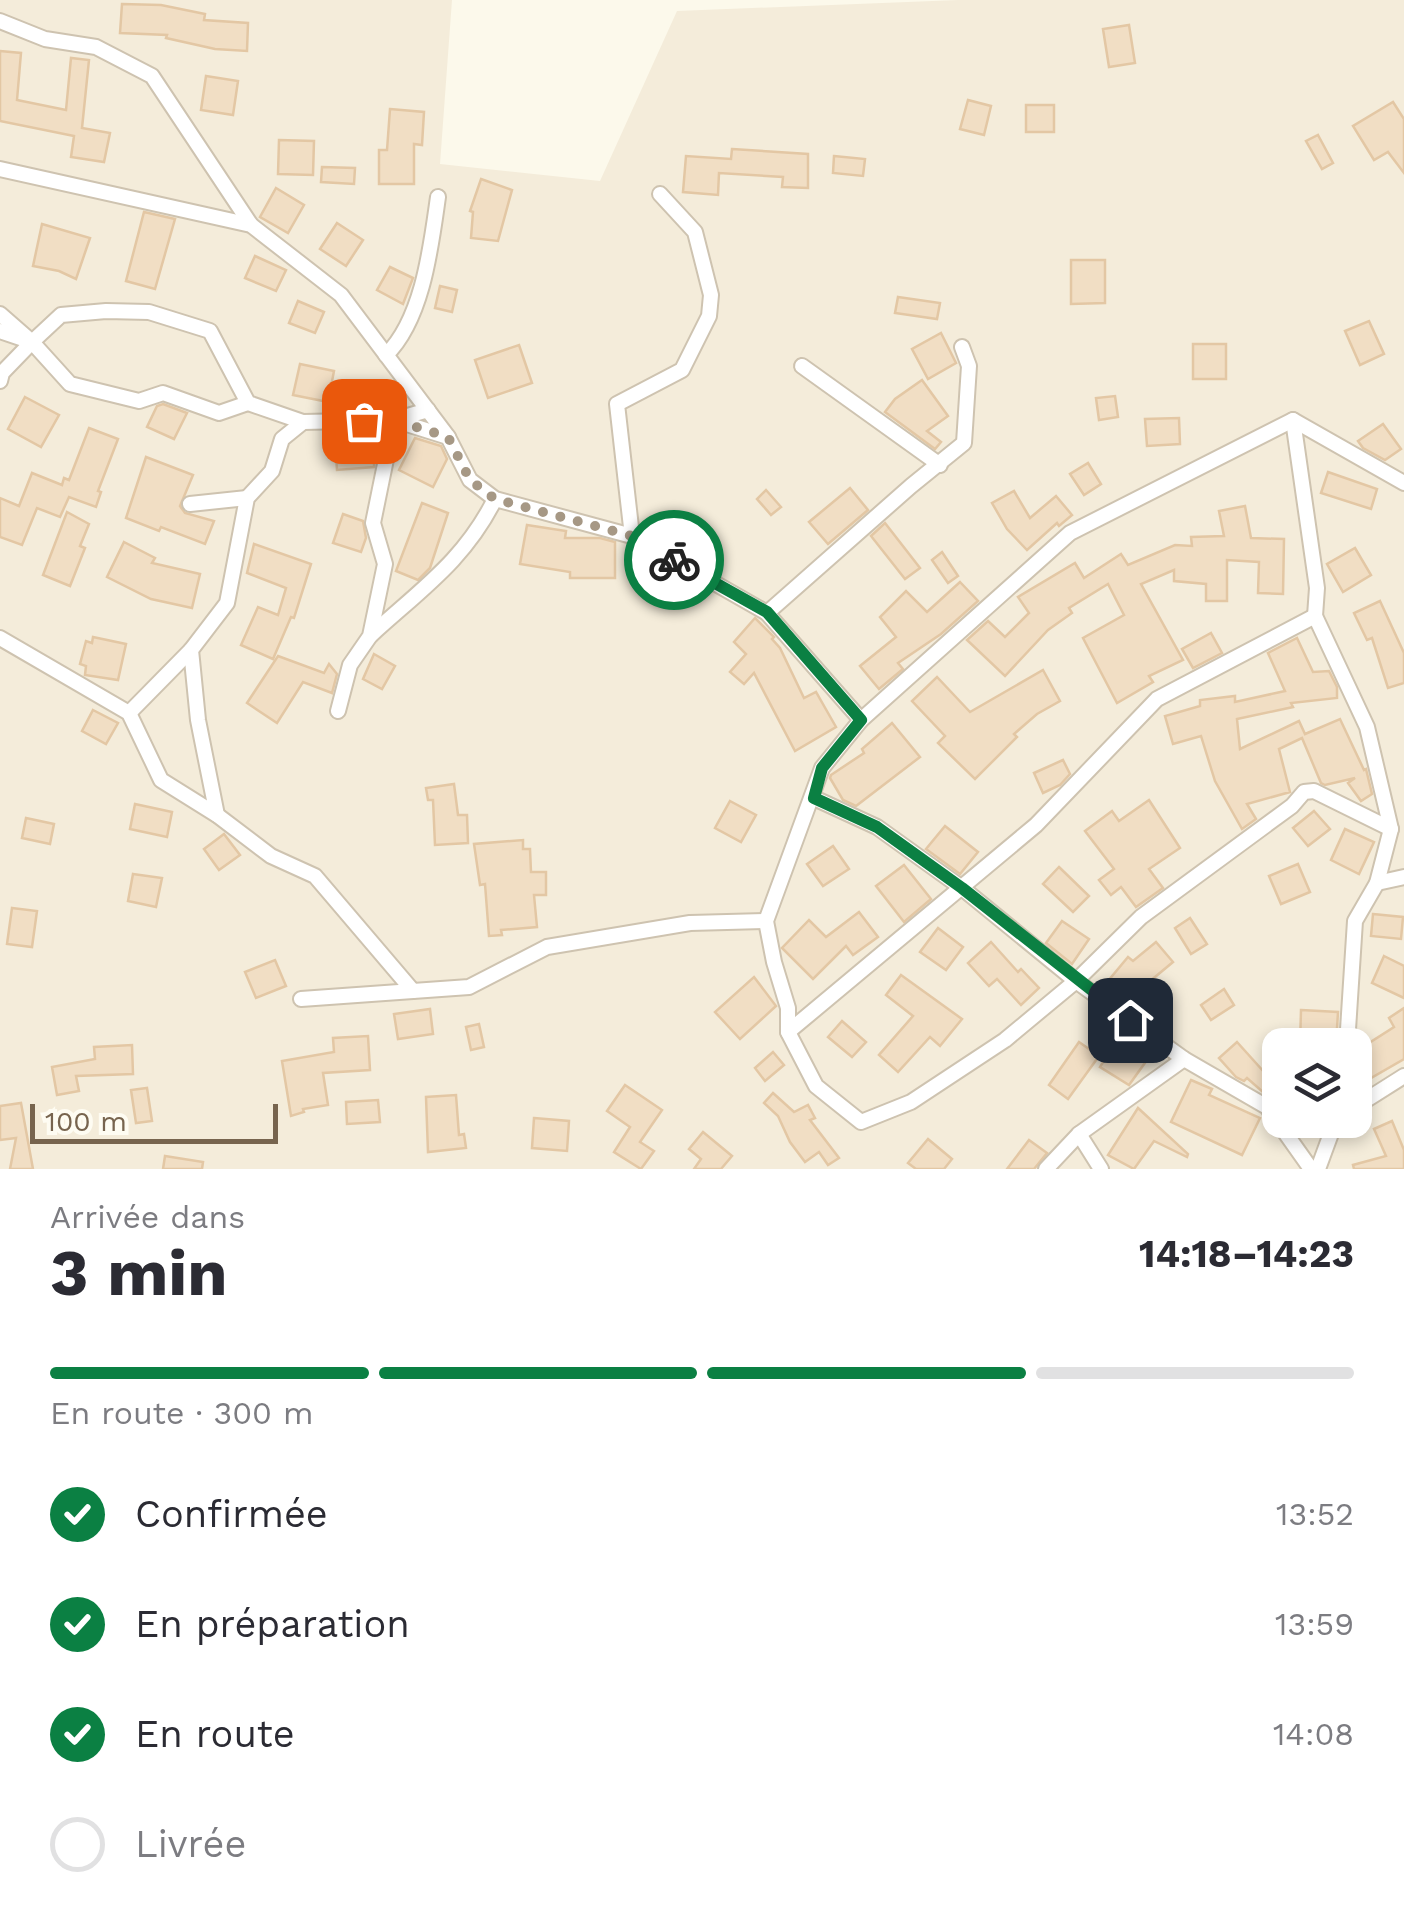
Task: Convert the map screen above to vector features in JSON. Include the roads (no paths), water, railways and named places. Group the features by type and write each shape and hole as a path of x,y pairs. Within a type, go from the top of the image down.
{"street":[{"path":"0,21 46,38 96,47 152,76 251,225 341,295 448,437 470,480 495,499 632,536 767,612 861,720"},
{"path":"0,168 251,225"},
{"path":"632,536 617,404 682,370 710,316 711,295 695,232 660,194"},
{"path":"386,355 398,343 428,270 438,198"},
{"path":"0,381 2,373 61,315 148,312 210,331 248,403"},
{"path":"0,314 70,384 139,402 163,393 219,413 248,403 304,422 394,420 428,410"},
{"path":"0,331 32,342"},
{"path":"767,612 964,443 969,366 962,347"},
{"path":"802,366 940,464"},
{"path":"394,420 448,437"},
{"path":"370,636 385,564 373,523 394,420"},
{"path":"1293,420 1404,483"},
{"path":"1293,420 1317,588 1315,616 1367,727 1392,829 1378,883 1355,921 1348,1028"},
{"path":"1293,420 1070,533 861,720 822,768 766,921 788,1008 788,1032 816,1086 861,1122 910,1102 1005,1040 1076,981 1141,917 1292,806 1304,792 1314,791 1392,829"},
{"path":"128,713 192,650 227,603 248,498 272,471 282,438 304,422"},
{"path":"190,504 248,498"},
{"path":"338,711 350,665 370,636 441,576 486,518 495,499"},
{"path":"788,1032 1036,825 1157,699 1315,616"},
{"path":"0,638 128,713 160,780 271,856 314,876 412,991"},
{"path":"192,650 198,720 216,815"},
{"path":"814,798 877,827 1184,1059 1267,1108 1314,1169 1328,1138"},
{"path":"1378,883 1404,877"},
{"path":"301,999 469,987 547,948 690,924 766,921"},
{"path":"1046,1169 1079,1134 1184,1059"},
{"path":"1372,1096 1404,1076"},
{"path":"1079,1134 1100,1169"}]}
